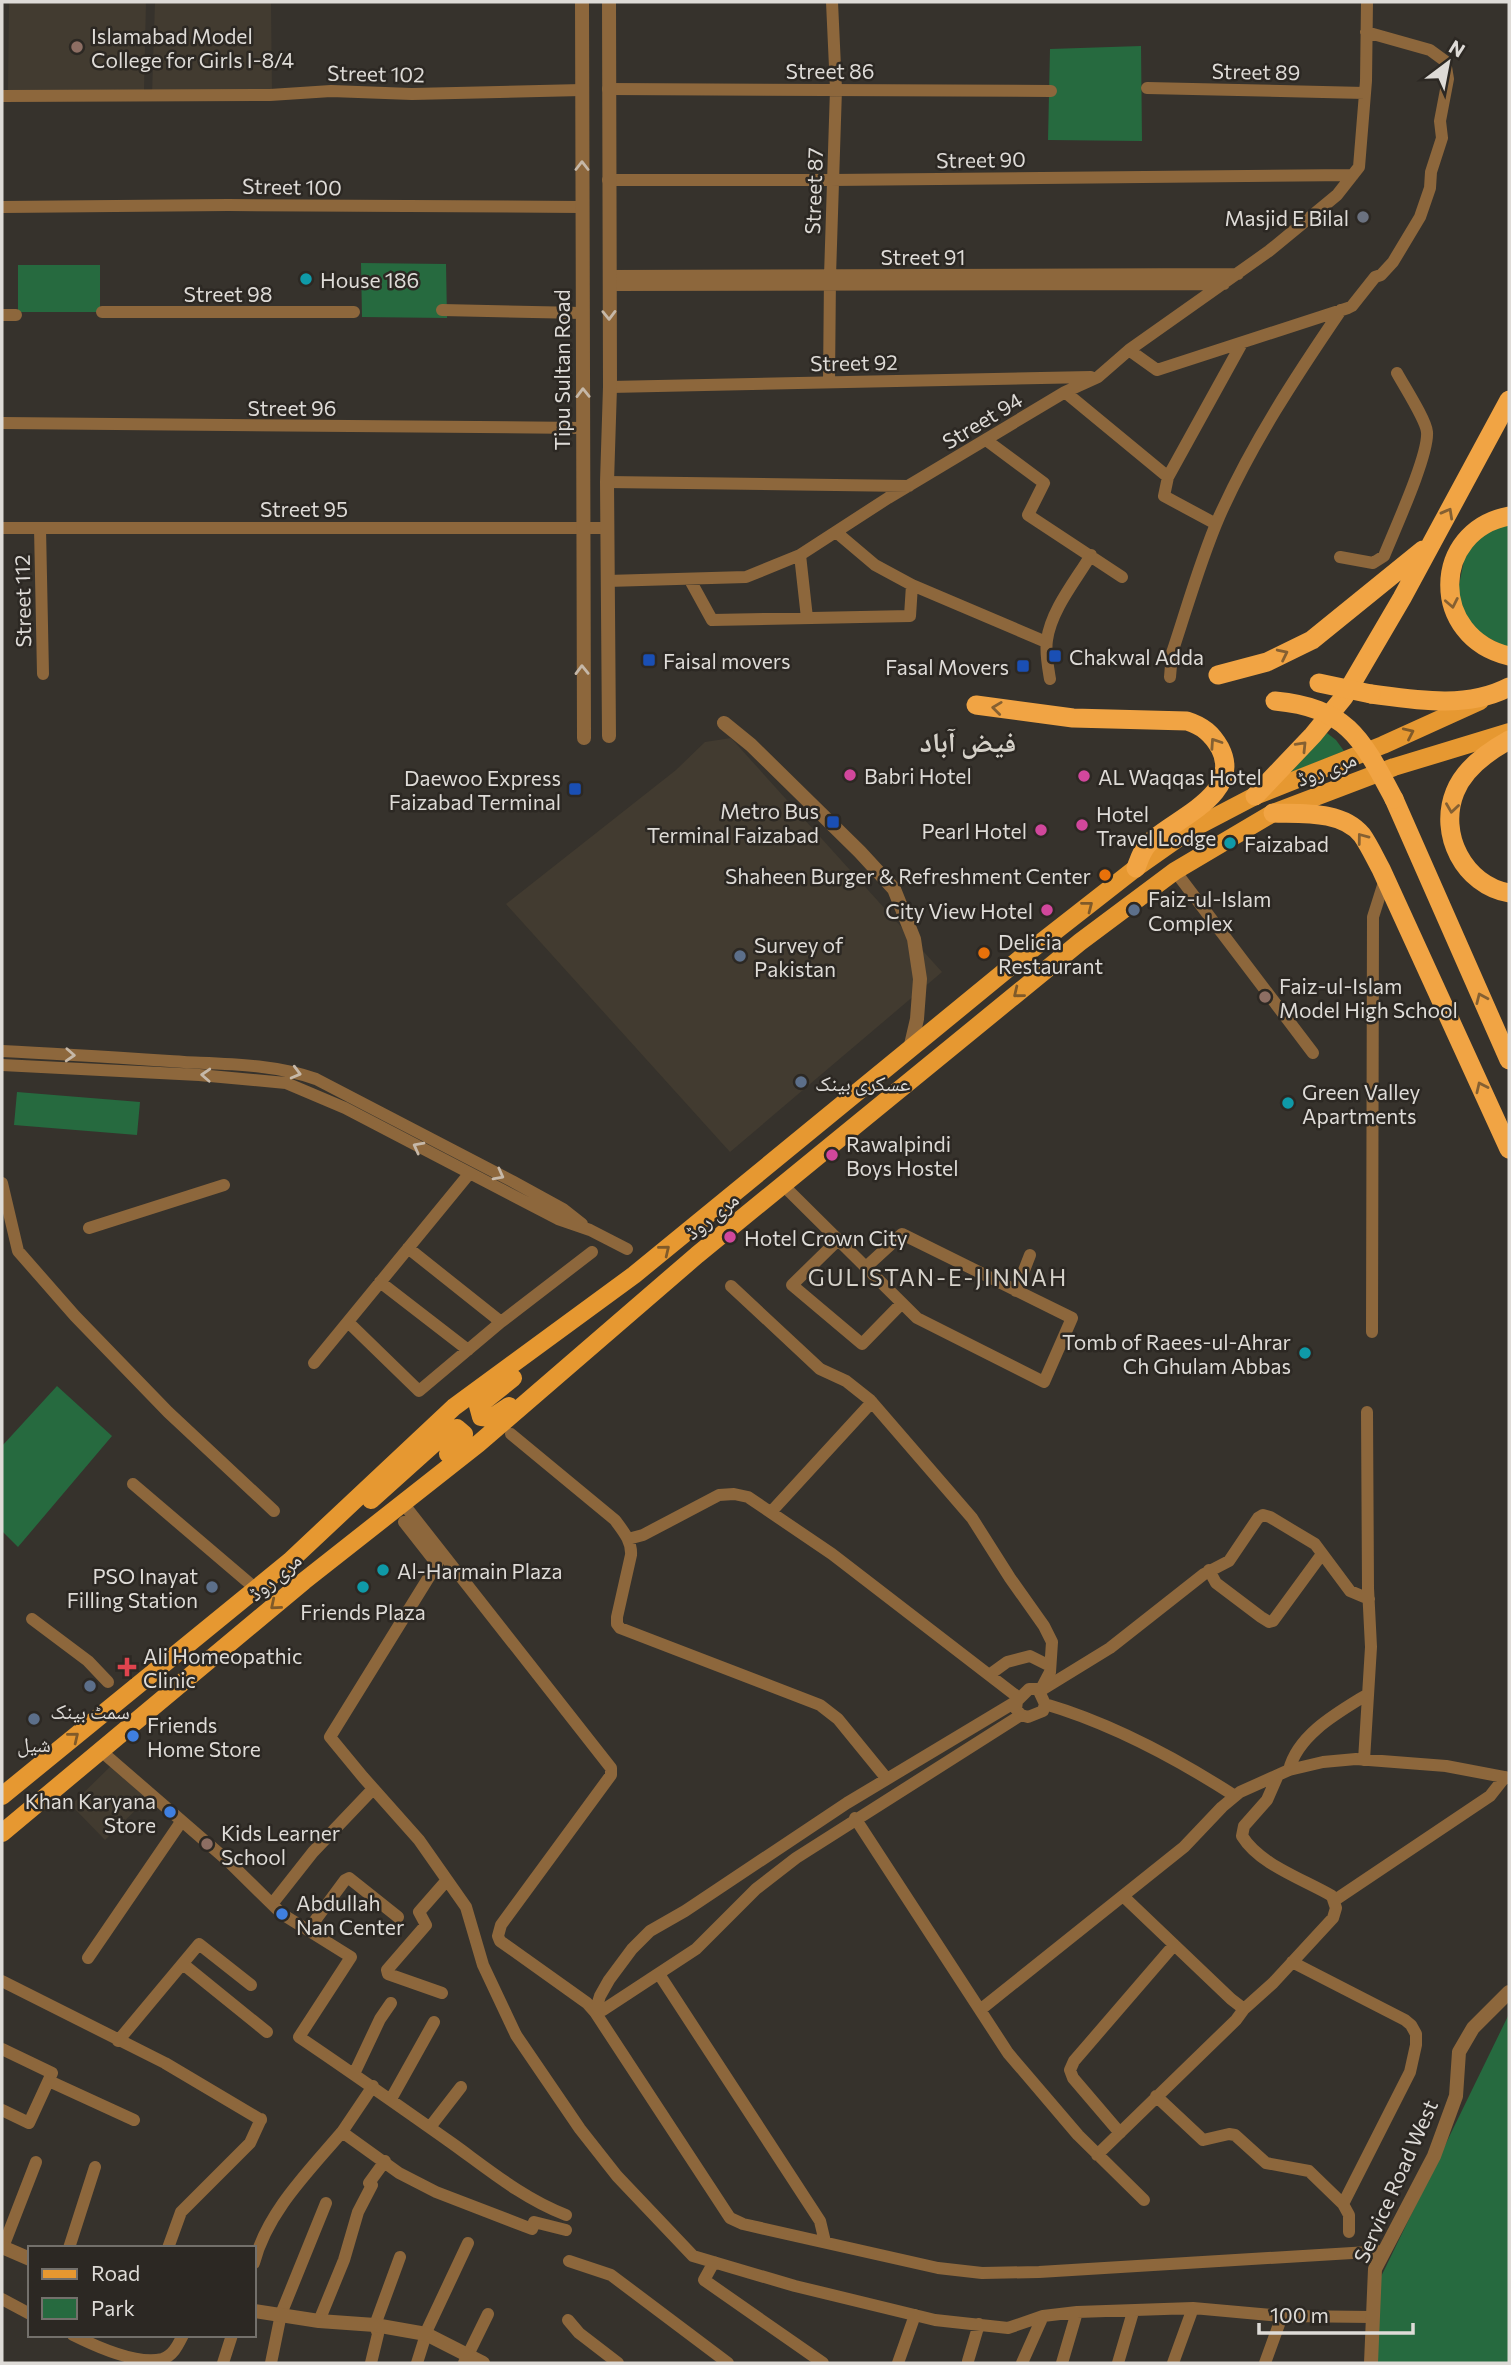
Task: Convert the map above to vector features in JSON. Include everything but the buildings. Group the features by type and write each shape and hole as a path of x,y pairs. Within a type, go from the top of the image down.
{"highway":[{"path":"1255,796 1313,735 1344,697 1509,400"},
{"path":"1509,516 1477,530 1463,545 1455,559 1450,577 1449,598 1454,615 1476,642 1492,652 1509,656"},
{"path":"1218,675 1267,662 1312,640 1432,542"},
{"path":"1319,682 1371,694 1430,702 1472,698 1506,689"},
{"path":"1275,701 1312,707 1345,726 1372,757 1394,799 1509,1060"},
{"path":"976,705 1073,718 1188,721 1200,725 1213,737 1224,764 1223,777 1216,792 1191,814 1157,835 1145,846 1136,868"},
{"path":"1509,740 1495,748 1462,779 1451,808 1450,829 1462,863 1473,876 1485,884 1509,892"},
{"path":"1273,813 1331,817 1350,824 1361,833 1385,879 1509,1149"}],"main road":[{"name":"مری روڈ","path":"2,1796 290,1561 454,1407 634,1275 1021,958 1136,868 1190,830 1255,796 1383,745 1506,689"},
{"name":"مری روڈ","path":"2,1833 304,1581 478,1444 698,1255 1074,947 1175,871 1273,813 1394,767 1509,732"},
{"path":"634,1275 559,1344 478,1406 481,1417 491,1418 509,1406 557,1362 698,1255"},
{"path":"290,1561 378,1495 450,1430 457,1427 464,1434 463,1442 372,1516 304,1581"}],"street":[{"name":"Tipu Sultan Road","path":"582,2 584,738"},
{"path":"609,736 607,482 610,387 610,2"},
{"name":"Street 87","path":"829,381 836,89 832,2"},
{"path":"1353,175 1359,167 1365,93 1367,2"},
{"path":"1129,350 1157,370 1341,310 1352,306 1375,277 1381,275 1393,262 1420,217 1430,188 1431,172 1442,138 1440,121 1448,79 1445,61 1430,50 1366,32"},
{"path":"582,35 609,38"},
{"name":"Street 89","path":"1147,88 1365,93"},
{"name":"Street 86","path":"608,89 1051,91"},
{"name":"Street 102","path":"2,96 270,95 331,91 412,94 582,90"},
{"name":"Street 90","path":"608,180 1353,175"},
{"name":"Street 94","path":"607,581 746,577 800,555 1065,392 1098,377 1129,350 1238,274 1337,195 1353,175"},
{"name":"Street 100","path":"2,206 582,207"},
{"path":"582,242 609,243"},
{"name":"Street 91","path":"609,281 1238,274"},
{"path":"830,280 1224,284"},
{"path":"442,310 582,313"},
{"path":"1170,677 1172,653 1216,524 1252,450 1291,383 1341,310"},
{"name":"Street 98","path":"102,312 354,312"},
{"path":"2,316 16,315"},
{"path":"1216,524 1164,496 1168,477 1242,343"},
{"path":"1340,557 1373,563 1384,556 1417,472 1428,434 1426,424 1397,373"},
{"name":"Street 92","path":"610,387 1098,377"},
{"path":"1065,392 1168,477"},
{"name":"Street 96","path":"2,423 583,428"},
{"path":"986,440 1044,483 1028,515 1122,577"},
{"path":"607,482 910,486"},
{"name":"Street 95","path":"2,528 607,528"},
{"name":"Street 112","path":"40,528 43,674"},
{"path":"836,532 875,565 912,585 1046,642"},
{"path":"800,555 807,618"},
{"path":"1050,679 1046,642 1061,604 1091,555"},
{"path":"690,580 712,620 911,616 912,585"},
{"path":"724,723 751,745 860,852 894,890 914,939 920,979 917,1019 910,1049"},
{"path":"1175,871 1313,1053"},
{"path":"1372,1332 1373,917 1385,879"},
{"path":"2,1051 242,1065 303,1074 337,1089 563,1209 590,1230"},
{"path":"2,1065 230,1077 286,1083 345,1108 558,1219 590,1230 627,1249"},
{"path":"314,1363 470,1174"},
{"path":"2,1183 18,1251 75,1316 168,1412 274,1511"},
{"path":"89,1228 224,1185"},
{"path":"784,1185 838,1240 917,1318 1044,1382 1072,1318 902,1234 866,1267"},
{"path":"838,1240 792,1285 862,1344 902,1303"},
{"path":"408,1248 501,1322"},
{"path":"348,1322 419,1391 501,1322 592,1252"},
{"path":"1016,1291 1030,1255"},
{"path":"380,1282 468,1350"},
{"path":"731,1286 820,1369 846,1381 872,1402 972,1518 1052,1642 1050,1672 1040,1691 1045,1704 1043,1711 1028,1717 1021,1715 1016,1709 1018,1699"},
{"path":"771,1512 872,1402"},
{"path":"1364,1760 1371,1647 1367,1412"},
{"path":"510,1434 615,1520 632,1546 617,1617 620,1628 820,1705 838,1719 887,1779"},
{"path":"133,1484 256,1589"},
{"path":"628,1539 643,1535 719,1495 734,1493 748,1497 832,1554 1018,1699"},
{"path":"402,1502 611,1768 611,1775 501,1926 498,1937 587,2003 595,2012 730,2218 743,2224 938,2268 982,2273 1039,2272 1385,2251"},
{"path":"595,2012 609,1980 650,1931 887,1779 1018,1699 1029,1689 1040,1691 1110,1648 1209,1570 1229,1561 1258,1518 1263,1515 1315,1544 1350,1591 1369,1599"},
{"path":"404,1522 437,1564 330,1737 419,1840 466,1906 482,1965 516,2035 580,2129 617,2176 693,2256 795,2286 935,2320 1008,2328 1043,2316 1077,2312 1193,2308 1282,2316 1372,2317"},
{"path":"1209,1570 1216,1583 1269,1622 1273,1621 1322,1554"},
{"path":"32,1619 88,1661 107,1682"},
{"path":"989,1675 1007,1662 1030,1656 1050,1666"},
{"path":"1097,2155 1236,2020 1244,2008 1333,1918 1335,1900 1280,1868 1248,1845 1242,1836 1244,1826 1261,1810 1291,1761 1314,1731 1368,1694"},
{"path":"1045,1704 1094,1720 1134,1738 1236,1796"},
{"path":"595,2012 604,2010 696,1949 775,1874 855,1818 1021,1715"},
{"path":"101,1751 228,1861 282,1914 351,1957 299,2037 373,2086 495,2176 545,2207 566,2215"},
{"path":"980,2010 1184,1847 1236,1796 1284,1772 1323,1762 1364,1760 1446,1766 1507,1777"},
{"path":"1335,1900 1490,1796 1507,1777"},
{"path":"272,1904 313,1852 373,1789"},
{"path":"855,1818 1007,2053 1097,2155 1144,2200"},
{"path":"88,1958 181,1822"},
{"path":"308,1930 349,1878 398,1917"},
{"path":"442,1993 388,1974 387,1970 426,1925 419,1912 447,1880"},
{"path":"1123,1896 1244,2008"},
{"path":"118,2040 200,1944 251,1984"},
{"path":"1119,2133 1073,2078 1070,2070 1074,2061 1174,1945"},
{"path":"1292,1962 1405,2020 1416,2034 1410,2072 1343,2204"},
{"path":"183,1964 267,2032"},
{"path":"659,1974 820,2221 825,2242"},
{"path":"2,1982 165,2063 261,2119 250,2143 181,2212 169,2246"},
{"name":"Service Road West","path":"1371,2363 1375,2269 1434,2156 1456,2096 1459,2052 1473,2028 1509,1992"},
{"path":"354,2074 380,2019 391,2003"},
{"path":"391,2099 434,2022"},
{"path":"2,2049 134,2120"},
{"path":"2,2110 29,2123 51,2077"},
{"path":"256,2258 270,2224 298,2184 342,2132 373,2086"},
{"path":"430,2127 461,2087"},
{"path":"1156,2096 1203,2140 1235,2135 1266,2163 1309,2171 1343,2204 1349,2214 1349,2232"},
{"path":"342,2132 400,2173 436,2192 532,2230 534,2222 566,2230"},
{"path":"319,2321 344,2260 358,2212 372,2185 369,2183 385,2161"},
{"path":"28,2258 2,2247 36,2162"},
{"path":"70,2246 95,2167"},
{"path":"271,2363 281,2314 326,2203"},
{"path":"417,2363 426,2334 468,2243"},
{"path":"371,2363 378,2334 374,2325 400,2257"},
{"path":"569,2261 611,2275 728,2363"},
{"path":"714,2262 704,2280 823,2363"},
{"path":"2,2299 28,2313"},
{"path":"1173,2363 1193,2308"},
{"path":"256,2311 426,2334 466,2359 482,2363"},
{"path":"1062,2363 1077,2312"},
{"path":"1118,2363 1133,2312"},
{"path":"466,2359 488,2314"},
{"path":"898,2363 915,2315"},
{"path":"1022,2363 1043,2316"},
{"path":"1265,2363 1282,2316"},
{"path":"568,2320 579,2333 618,2363"},
{"path":"968,2361 979,2324"},
{"path":"78,2337 141,2361 172,2357 182,2337"},
{"path":"223,2363 232,2337"}],"shaded area":[{"name":"Islamabad Model College for Girls I-8/4","path":"9,2 146,2 144,91 8,92"},
{"path":"155,2 271,2 272,94 152,94"},
{"name":"Survey of Pakistan","path":"731,738 942,972 730,1152 506,904 676,770 705,742"},
{"path":"114,1763 148,1798 105,1840 71,1805"}],"green space":[{"path":"1141,46 1142,141 1048,140 1050,49"},
{"path":"361,263 446,264 447,318 362,317"},
{"path":"18,265 100,265 100,312 18,312"},
{"path":"1509,522 1509,649 1471,628 1457,595 1466,550 1478,536"},
{"path":"1327,733 1344,751 1290,773"},
{"path":"17,1092 140,1102 137,1135 14,1125"},
{"path":"57,1386 112,1436 18,1547 2,1531 2,1446"},
{"path":"1509,2014 1509,2363 1377,2363 1373,2293"}],"place":[{"name":"Islamabad Model College for Girls I-8/4","path":"77,47"},
{"name":"Masjid E Bilal","path":"1363,217"},
{"name":"House 186","path":"306,279"},
{"name":"Chakwal Adda","path":"1055,656"},
{"name":"Faisal movers","path":"649,660"},
{"name":"Fasal Movers","path":"1023,666"},
{"name":"Babri Hotel","path":"850,775"},
{"name":"AL Waqqas Hotel","path":"1084,776"},
{"name":"Daewoo Express Faizabad Terminal","path":"575,789"},
{"name":"Metro Bus Terminal Faizabad","path":"833,822"},
{"name":"Hotel Travel Lodge","path":"1082,825"},
{"name":"Pearl Hotel","path":"1041,830"},
{"name":"Faizabad","path":"1230,843"},
{"name":"Shaheen Burger & Refreshment Center","path":"1105,875"},
{"name":"City View Hotel","path":"1047,910"},
{"name":"Faiz-ul-Islam Complex","path":"1134,910"},
{"name":"Delicia Restaurant","path":"984,953"},
{"name":"Survey of Pakistan","path":"740,956"},
{"name":"Faiz-ul-Islam Model High School","path":"1265,997"},
{"name":"عسکری بینک","path":"801,1082"},
{"name":"Green Valley Apartments","path":"1288,1103"},
{"name":"Rawalpindi Boys Hostel","path":"832,1155"},
{"name":"Hotel Crown City","path":"730,1237"},
{"name":"Tomb of Raees-ul-Ahrar Ch Ghulam Abbas","path":"1305,1353"},
{"name":"Al-Harmain Plaza","path":"383,1570"},
{"name":"PSO Inayat Filling Station","path":"212,1587"},
{"name":"Friends Plaza","path":"363,1587"},
{"name":"Ali Homeopathic Clinic","path":"127,1667"},
{"name":"سمٹ بینک","path":"90,1686"},
{"name":"شیل","path":"34,1719"},
{"name":"Friends Home Store","path":"133,1736"},
{"name":"Khan Karyana Store","path":"170,1812"},
{"name":"Kids Learner School","path":"207,1844"},
{"name":"Abdullah Nan Center","path":"282,1914"}],"district":[{"name":"فیض آباد","path":"968,741"},
{"name":"GULISTAN-E-JINNAH","path":"938,1277"}]}
